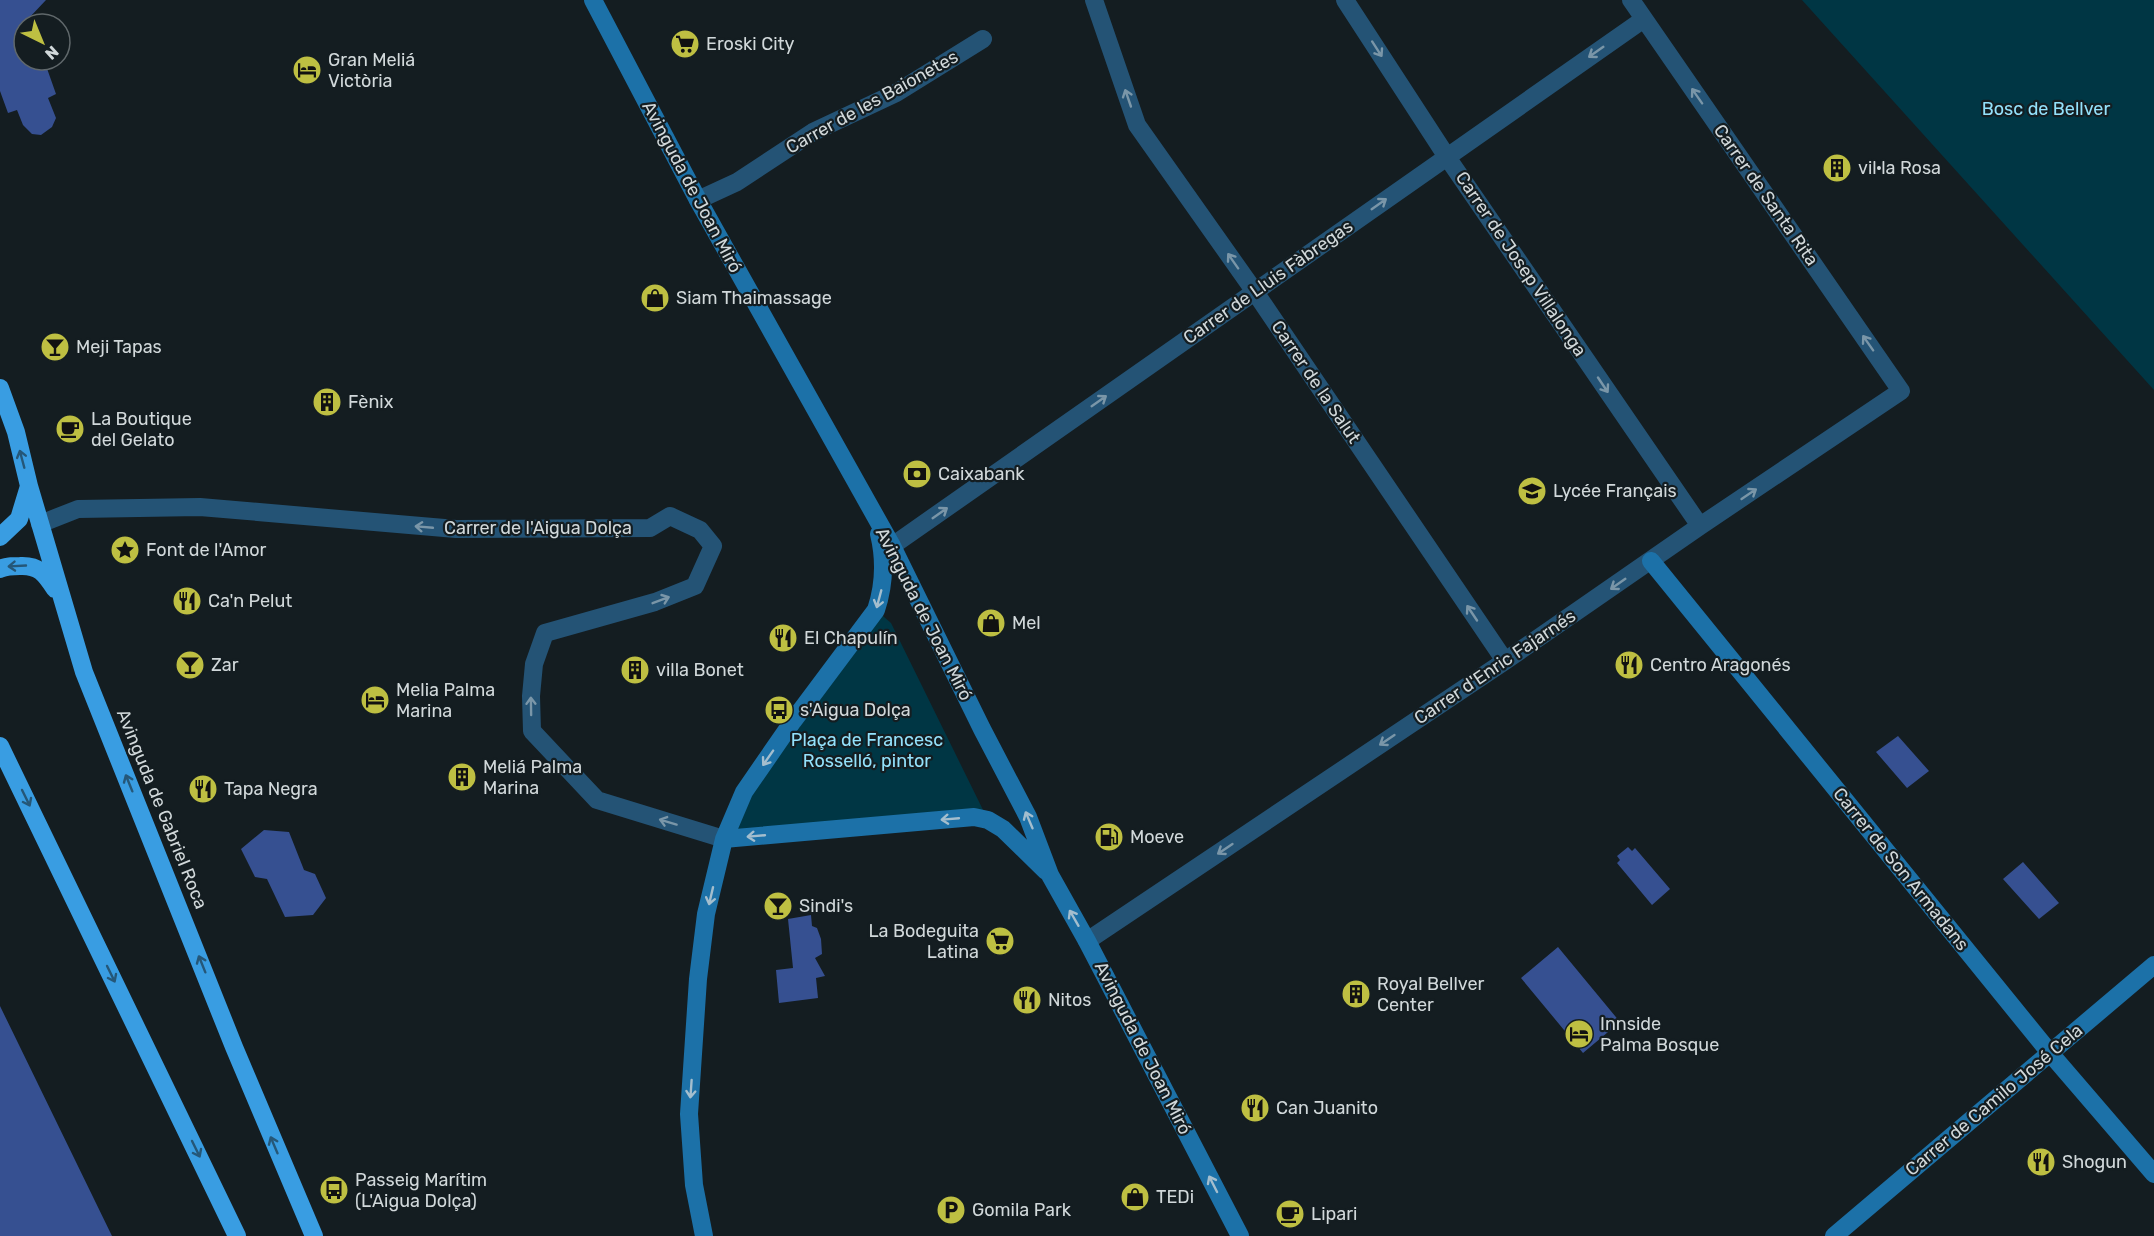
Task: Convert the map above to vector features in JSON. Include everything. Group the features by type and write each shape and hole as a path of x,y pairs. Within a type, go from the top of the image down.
{"highway":[{"name":"Avinguda de Gabriel Roca","path":"0,388 16,432 29,486 84,672 234,1047 314,1236"},
{"path":"0,537 19,519 29,486"},
{"path":"0,569 5,566 30,565 43,572 62,598"},
{"path":"0,746 237,1236"}],"street":[{"name":"Avinguda de Joan Miró","path":"593,0 698,200 892,546 1028,817 1050,875 1087,941 1240,1236"},
{"name":"Carrer de la Salut","path":"1094,0 1137,125 1255,292 1505,662"},
{"name":"Carrer de Josep Villalonga","path":"1345,0 1447,157 1700,526"},
{"name":"Carrer de Santa Rita","path":"1631,0 1901,391"},
{"name":"Carrer de Lluis Fàbregas","path":"892,546 1644,19"},
{"name":"Carrer de les Baionetes","path":"698,200 737,182 813,132 896,93 983,39"},
{"name":"Carrer d'Enric Fajarnés","path":"1087,941 1505,662 1700,526 1901,391"},
{"name":"Carrer de l'Aigua Dolça","path":"40,524 78,509 200,507 456,530 650,528 670,516 690,525 700,530 713,546 695,586 655,602 545,633 534,664 532,731 597,800 724,839"},
{"path":"704,1236 694,1185 689,1114 699,968 706,914 724,839 744,792 876,610 881,594 883,567 882,547 876,521"},
{"name":"Carrer de Son Armadans","path":"1651,561 2050,1053 2154,1174"},
{"path":"724,839 974,817 988,820 1003,829 1050,875"},
{"name":"Carrer de Camilo José Cela","path":"1834,1236 2154,965"}],"green space":[{"name":"Bosc de Bellver","path":"1802,0 2154,0 2154,390"},
{"name":"Plaça de Francesc Rosselló, pintor","path":"876,610 891,623 988,820 724,839 744,792"}],"water":[{"path":"0,0 46,0 35,12 12,12 12,72 48,72 56,94 48,98 56,118 52,127 41,135 32,134 23,125 17,110 8,113 0,91"},
{"path":"1898,736 1929,771 1907,788 1876,752"},
{"path":"264,830 289,832 304,870 315,874 326,898 313,915 285,917 267,879 255,877 241,849"},
{"path":"1628,847 1632,851 1635,848 1670,889 1652,905 1617,863 1620,860 1617,856"},
{"path":"2023,862 2059,903 2039,919 2003,879"},
{"path":"811,915 812,926 817,928 821,939 822,954 815,958 825,976 816,978 818,998 779,1003 776,970 793,968 788,919"},
{"path":"1558,947 1620,1022 1583,1053 1521,978"},
{"path":"0,1006 112,1236 0,1236"}],"place":[{"name":"Eroski City","path":"685,44"},
{"name":"Gran Meliá Victòria","path":"307,70"},
{"name":"vil·la Rosa","path":"1837,168"},
{"name":"Siam Thaimassage","path":"655,298"},
{"name":"Meji Tapas","path":"55,347"},
{"name":"Fènix","path":"327,402"},
{"name":"La Boutique del Gelato","path":"70,429"},
{"name":"Caixabank","path":"917,474"},
{"name":"Lycée Français","path":"1532,491"},
{"name":"Font de l'Amor","path":"125,550"},
{"name":"Ca'n Pelut","path":"187,601"},
{"name":"Mel","path":"991,623"},
{"name":"El Chapulín","path":"783,638"},
{"name":"Zar","path":"190,665"},
{"name":"Centro Aragonés","path":"1629,665"},
{"name":"villa Bonet","path":"635,670"},
{"name":"Melia Palma Marina","path":"375,700"},
{"name":"s'Aigua Dolça","path":"779,710"},
{"name":"Meliá Palma Marina","path":"462,777"},
{"name":"Tapa Negra","path":"203,789"},
{"name":"Moeve","path":"1109,837"},
{"name":"Sindi's","path":"778,906"},
{"name":"La Bodeguita Latina","path":"1000,941"},
{"name":"Royal Bellver Center","path":"1356,994"},
{"name":"Nitos","path":"1027,1000"},
{"name":"Innside Palma Bosque","path":"1579,1034"},
{"name":"Can Juanito","path":"1255,1108"},
{"name":"Shogun","path":"2041,1162"},
{"name":"Passeig Marítim (L'Aigua Dolça)","path":"334,1190"},
{"name":"TEDi","path":"1135,1197"},
{"name":"Gomila Park","path":"951,1210"},
{"name":"Lipari","path":"1290,1214"}]}
